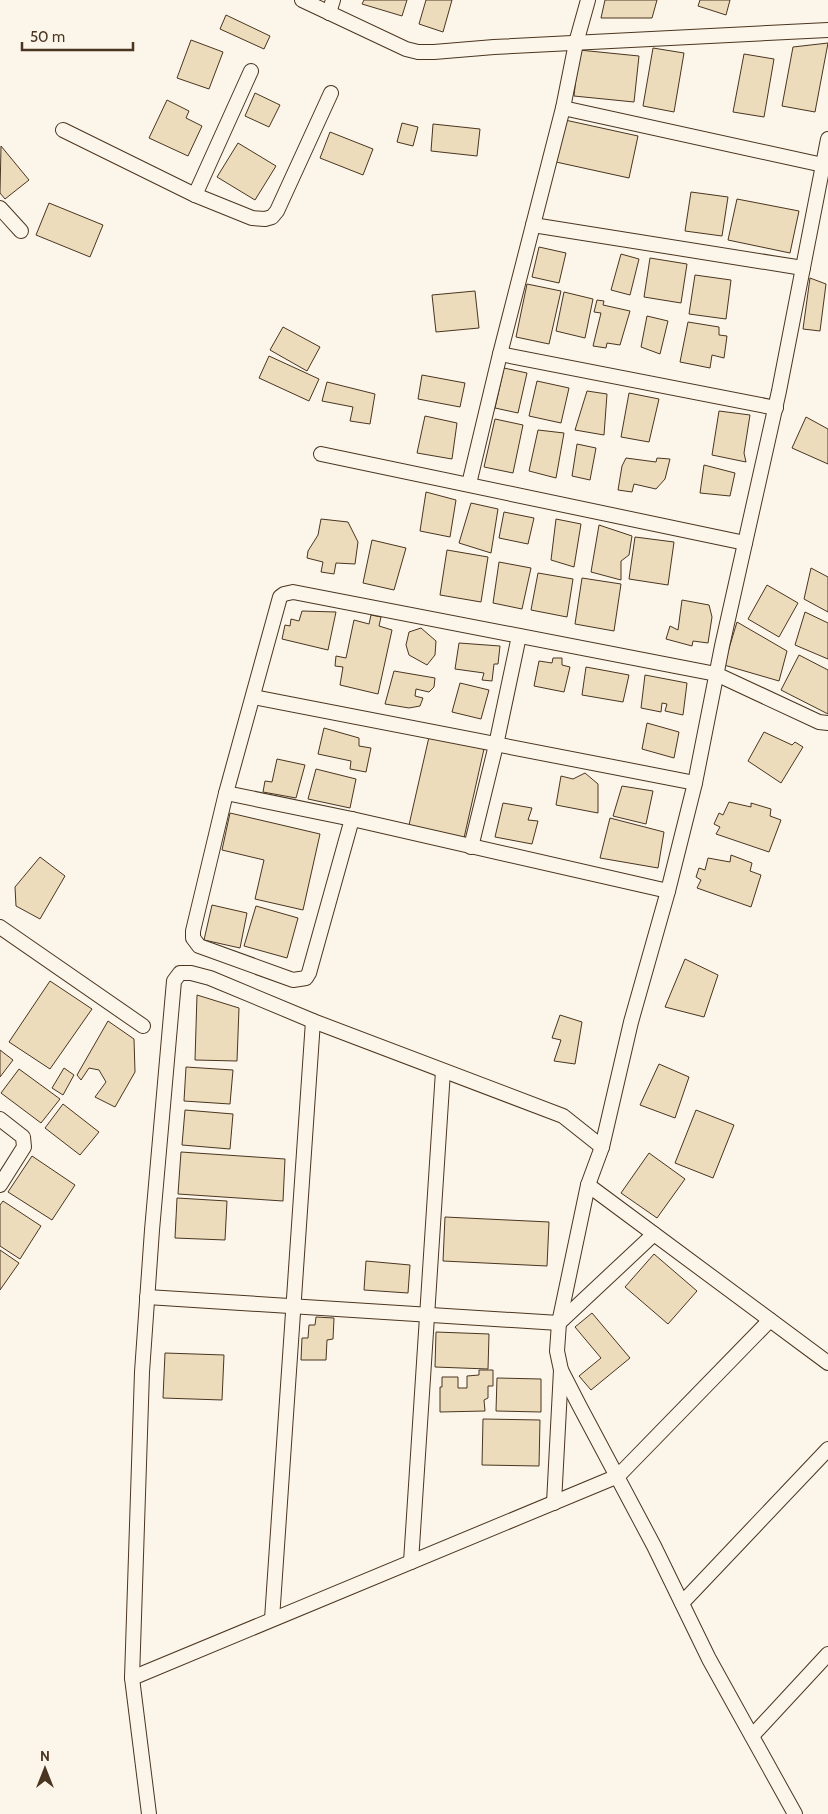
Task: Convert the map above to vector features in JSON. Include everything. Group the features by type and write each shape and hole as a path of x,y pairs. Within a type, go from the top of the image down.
{"street":[{"path":"302,0 331,6 406,49 418,52 828,30"},
{"path":"469,484 563,108 576,43 588,0"},
{"path":"195,195 251,71"},
{"path":"63,130 195,195 252,218 266,219 272,217 284,198 331,93"},
{"path":"563,108 823,165"},
{"path":"554,1502 561,1370 557,1351 559,1323 588,1185 602,1147 631,1022 668,891 694,783 716,674 776,408 828,140"},
{"path":"0,208 21,230"},
{"path":"533,225 803,268"},
{"path":"500,354 776,408"},
{"path":"321,454 745,543"},
{"path":"352,819 306,978 293,980 199,946 193,938 192,931 226,793 280,598 289,592 716,674 819,722 828,722"},
{"path":"471,847 496,745 519,636"},
{"path":"254,697 694,783"},
{"path":"226,793 352,819 668,891"},
{"path":"0,927 143,1026"},
{"path":"149,1814 132,1678 142,1372 174,981 180,972 191,972 210,978 313,1021 564,1116 602,1147"},
{"path":"272,1619 313,1021"},
{"path":"411,1562 443,1070"},
{"path":"0,1119 23,1137 25,1144 0,1185"},
{"path":"588,1185 828,1363"},
{"path":"147,1297 559,1323 654,1234"},
{"path":"132,1678 618,1476 770,1320"},
{"path":"561,1370 618,1476 710,1659 796,1814"},
{"path":"682,1603 828,1449"},
{"path":"752,1736 828,1654"}],"building":[{"path":"364,0 407,0 402,16 362,4"},
{"path":"426,0 452,0 443,32 419,24"},
{"path":"605,0 657,0 652,18 601,18"},
{"path":"700,0 730,0 726,15 698,6"},
{"path":"226,15 270,36 264,49 220,29"},
{"path":"191,40 223,52 209,89 177,78"},
{"path":"828,43 815,112 782,106 793,47"},
{"path":"653,48 684,53 674,112 643,106"},
{"path":"579,50 639,56 634,102 574,96"},
{"path":"744,54 774,59 764,117 733,112"},
{"path":"255,93 280,105 269,127 245,116"},
{"path":"167,100 189,111 186,118 202,126 188,156 149,138"},
{"path":"565,120 638,136 629,178 556,162"},
{"path":"402,123 418,127 413,146 397,142"},
{"path":"433,124 480,129 477,156 431,151"},
{"path":"330,132 373,149 363,175 320,158"},
{"path":"238,143 276,166 255,200 217,177"},
{"path":"1,146 29,180 5,199 0,193"},
{"path":"691,192 728,197 722,236 685,231"},
{"path":"737,199 799,211 790,253 728,240"},
{"path":"49,203 103,225 90,257 36,235"},
{"path":"539,247 566,253 559,283 532,277"},
{"path":"621,254 639,259 630,295 611,290"},
{"path":"650,258 687,264 681,303 644,297"},
{"path":"695,275 731,280 726,319 689,314"},
{"path":"810,278 826,284 820,331 803,329"},
{"path":"527,284 561,291 549,344 516,337"},
{"path":"475,291 479,328 436,332 432,295"},
{"path":"564,292 593,299 585,338 556,331"},
{"path":"597,300 604,301 603,305 630,311 620,345 607,343 606,348 593,346 601,313 594,312"},
{"path":"647,316 668,321 660,354 641,347"},
{"path":"688,322 719,327 719,335 727,336 724,358 712,355 710,368 680,362"},
{"path":"283,327 320,347 307,371 270,350"},
{"path":"269,356 319,379 309,401 259,378"},
{"path":"504,368 527,373 518,413 495,408"},
{"path":"422,375 465,383 460,407 418,399"},
{"path":"537,381 569,388 561,423 529,416"},
{"path":"327,382 375,394 370,424 350,421 353,407 322,401"},
{"path":"587,391 607,394 604,435 575,430"},
{"path":"629,393 659,399 649,442 621,437"},
{"path":"719,411 750,415 744,453 746,462 712,455"},
{"path":"425,416 457,423 452,459 417,453"},
{"path":"806,417 828,429 828,464 792,448"},
{"path":"495,419 523,425 513,473 484,467"},
{"path":"538,430 564,433 556,478 529,471"},
{"path":"577,444 596,448 590,480 572,476"},
{"path":"626,458 656,462 657,458 670,459 665,479 656,489 634,484 632,492 618,490 622,466"},
{"path":"704,465 735,473 730,496 700,493"},
{"path":"426,492 456,500 450,537 420,531"},
{"path":"471,503 498,509 491,553 459,543"},
{"path":"504,512 534,518 528,544 499,538"},
{"path":"321,519 348,522 358,542 355,564 336,563 334,574 321,572 323,562 307,558 308,551 318,535"},
{"path":"556,519 581,524 574,567 551,560"},
{"path":"599,525 632,536 629,555 621,561 621,580 591,572"},
{"path":"635,537 674,542 668,585 629,579"},
{"path":"372,540 406,548 394,590 363,583"},
{"path":"447,550 488,557 481,602 440,595"},
{"path":"499,562 531,568 522,609 493,603"},
{"path":"811,568 828,577 828,612 804,599"},
{"path":"538,573 573,579 567,617 531,610"},
{"path":"582,578 621,584 614,631 575,624"},
{"path":"767,585 798,603 779,637 748,619"},
{"path":"682,600 709,605 712,617 708,643 693,641 692,646 666,639 670,626 678,630"},
{"path":"302,611 336,612 328,650 282,639 285,625 290,626 291,619 299,621"},
{"path":"805,612 828,623 828,659 795,645"},
{"path":"371,615 381,617 379,626 392,630 378,694 340,685 343,667 335,666 336,656 346,658 354,620 369,624"},
{"path":"737,622 787,651 779,681 724,665"},
{"path":"421,628 436,641 435,655 427,665 409,655 406,645 409,632"},
{"path":"459,643 500,646 498,664 494,664 492,681 482,680 484,673 455,669"},
{"path":"799,655 828,670 828,714 781,690"},
{"path":"553,658 562,658 562,665 570,667 564,692 534,686 539,661 552,663"},
{"path":"586,667 629,675 623,702 582,695"},
{"path":"394,671 435,678 434,687 429,692 416,689 415,696 423,698 420,706 409,708 385,704"},
{"path":"645,675 687,683 683,715 665,711 667,704 662,703 661,712 641,708"},
{"path":"460,683 489,690 481,719 452,712"},
{"path":"647,723 679,732 674,758 642,749"},
{"path":"324,728 359,738 359,746 371,748 366,772 350,769 351,761 318,754"},
{"path":"764,732 792,745 795,742 803,747 781,783 748,761"},
{"path":"429,737 484,749 464,838 409,825"},
{"path":"277,759 305,765 296,798 263,792 265,781 272,782"},
{"path":"316,769 356,779 350,808 308,799"},
{"path":"585,773 598,784 598,813 556,805 561,776 573,779"},
{"path":"622,786 653,791 646,824 613,816"},
{"path":"729,802 751,807 751,803 771,809 770,816 781,820 769,852 716,834 720,827 714,824 719,813 723,815"},
{"path":"503,803 532,808 528,820 538,821 532,844 495,837"},
{"path":"230,813 320,834 303,910 255,899 264,860 222,850"},
{"path":"610,818 664,832 658,868 600,858"},
{"path":"731,855 752,863 750,871 761,875 751,907 697,888 701,880 696,877 699,868 705,870 708,858 730,862"},
{"path":"40,857 65,876 40,919 16,906 15,887"},
{"path":"212,905 247,913 240,948 204,940"},
{"path":"256,906 298,918 287,958 244,946"},
{"path":"685,959 718,975 704,1017 665,1007"},
{"path":"50,981 92,1009 50,1069 9,1042"},
{"path":"197,995 239,1008 237,1061 195,1060"},
{"path":"560,1015 582,1022 575,1064 554,1061 561,1040 552,1038"},
{"path":"108,1021 134,1039 135,1072 115,1107 95,1097 106,1082 99,1070 89,1068 81,1080 77,1075"},
{"path":"0,1050 13,1060 0,1077"},
{"path":"659,1064 689,1077 675,1118 640,1105"},
{"path":"186,1067 233,1070 230,1104 184,1101"},
{"path":"64,1068 74,1075 63,1095 52,1088"},
{"path":"19,1069 60,1099 41,1123 1,1093"},
{"path":"63,1104 99,1132 80,1155 45,1128"},
{"path":"185,1110 233,1114 230,1149 182,1145"},
{"path":"696,1110 734,1125 713,1178 675,1163"},
{"path":"181,1152 285,1159 283,1201 178,1194"},
{"path":"649,1153 685,1179 657,1218 621,1193"},
{"path":"32,1156 75,1185 52,1220 8,1192"},
{"path":"177,1198 227,1201 225,1240 175,1238"},
{"path":"3,1201 41,1226 20,1259 0,1246 0,1205"},
{"path":"445,1217 549,1222 547,1266 443,1261"},
{"path":"0,1250 19,1263 0,1290"},
{"path":"654,1254 697,1291 668,1324 625,1287"},
{"path":"366,1261 410,1265 408,1293 364,1290"},
{"path":"592,1313 630,1358 591,1390 579,1376 601,1358 575,1327"},
{"path":"316,1317 334,1318 333,1339 327,1340 326,1360 301,1360 302,1338 308,1338 309,1325 315,1325"},
{"path":"436,1332 489,1334 488,1369 435,1367"},
{"path":"165,1353 224,1355 222,1400 163,1398"},
{"path":"479,1370 493,1370 493,1386 488,1386 488,1398 484,1400 485,1411 440,1412 442,1377 458,1377 458,1388 467,1388 467,1376 479,1375"},
{"path":"497,1378 541,1379 541,1412 496,1411"},
{"path":"483,1419 540,1420 539,1466 482,1465"}]}
